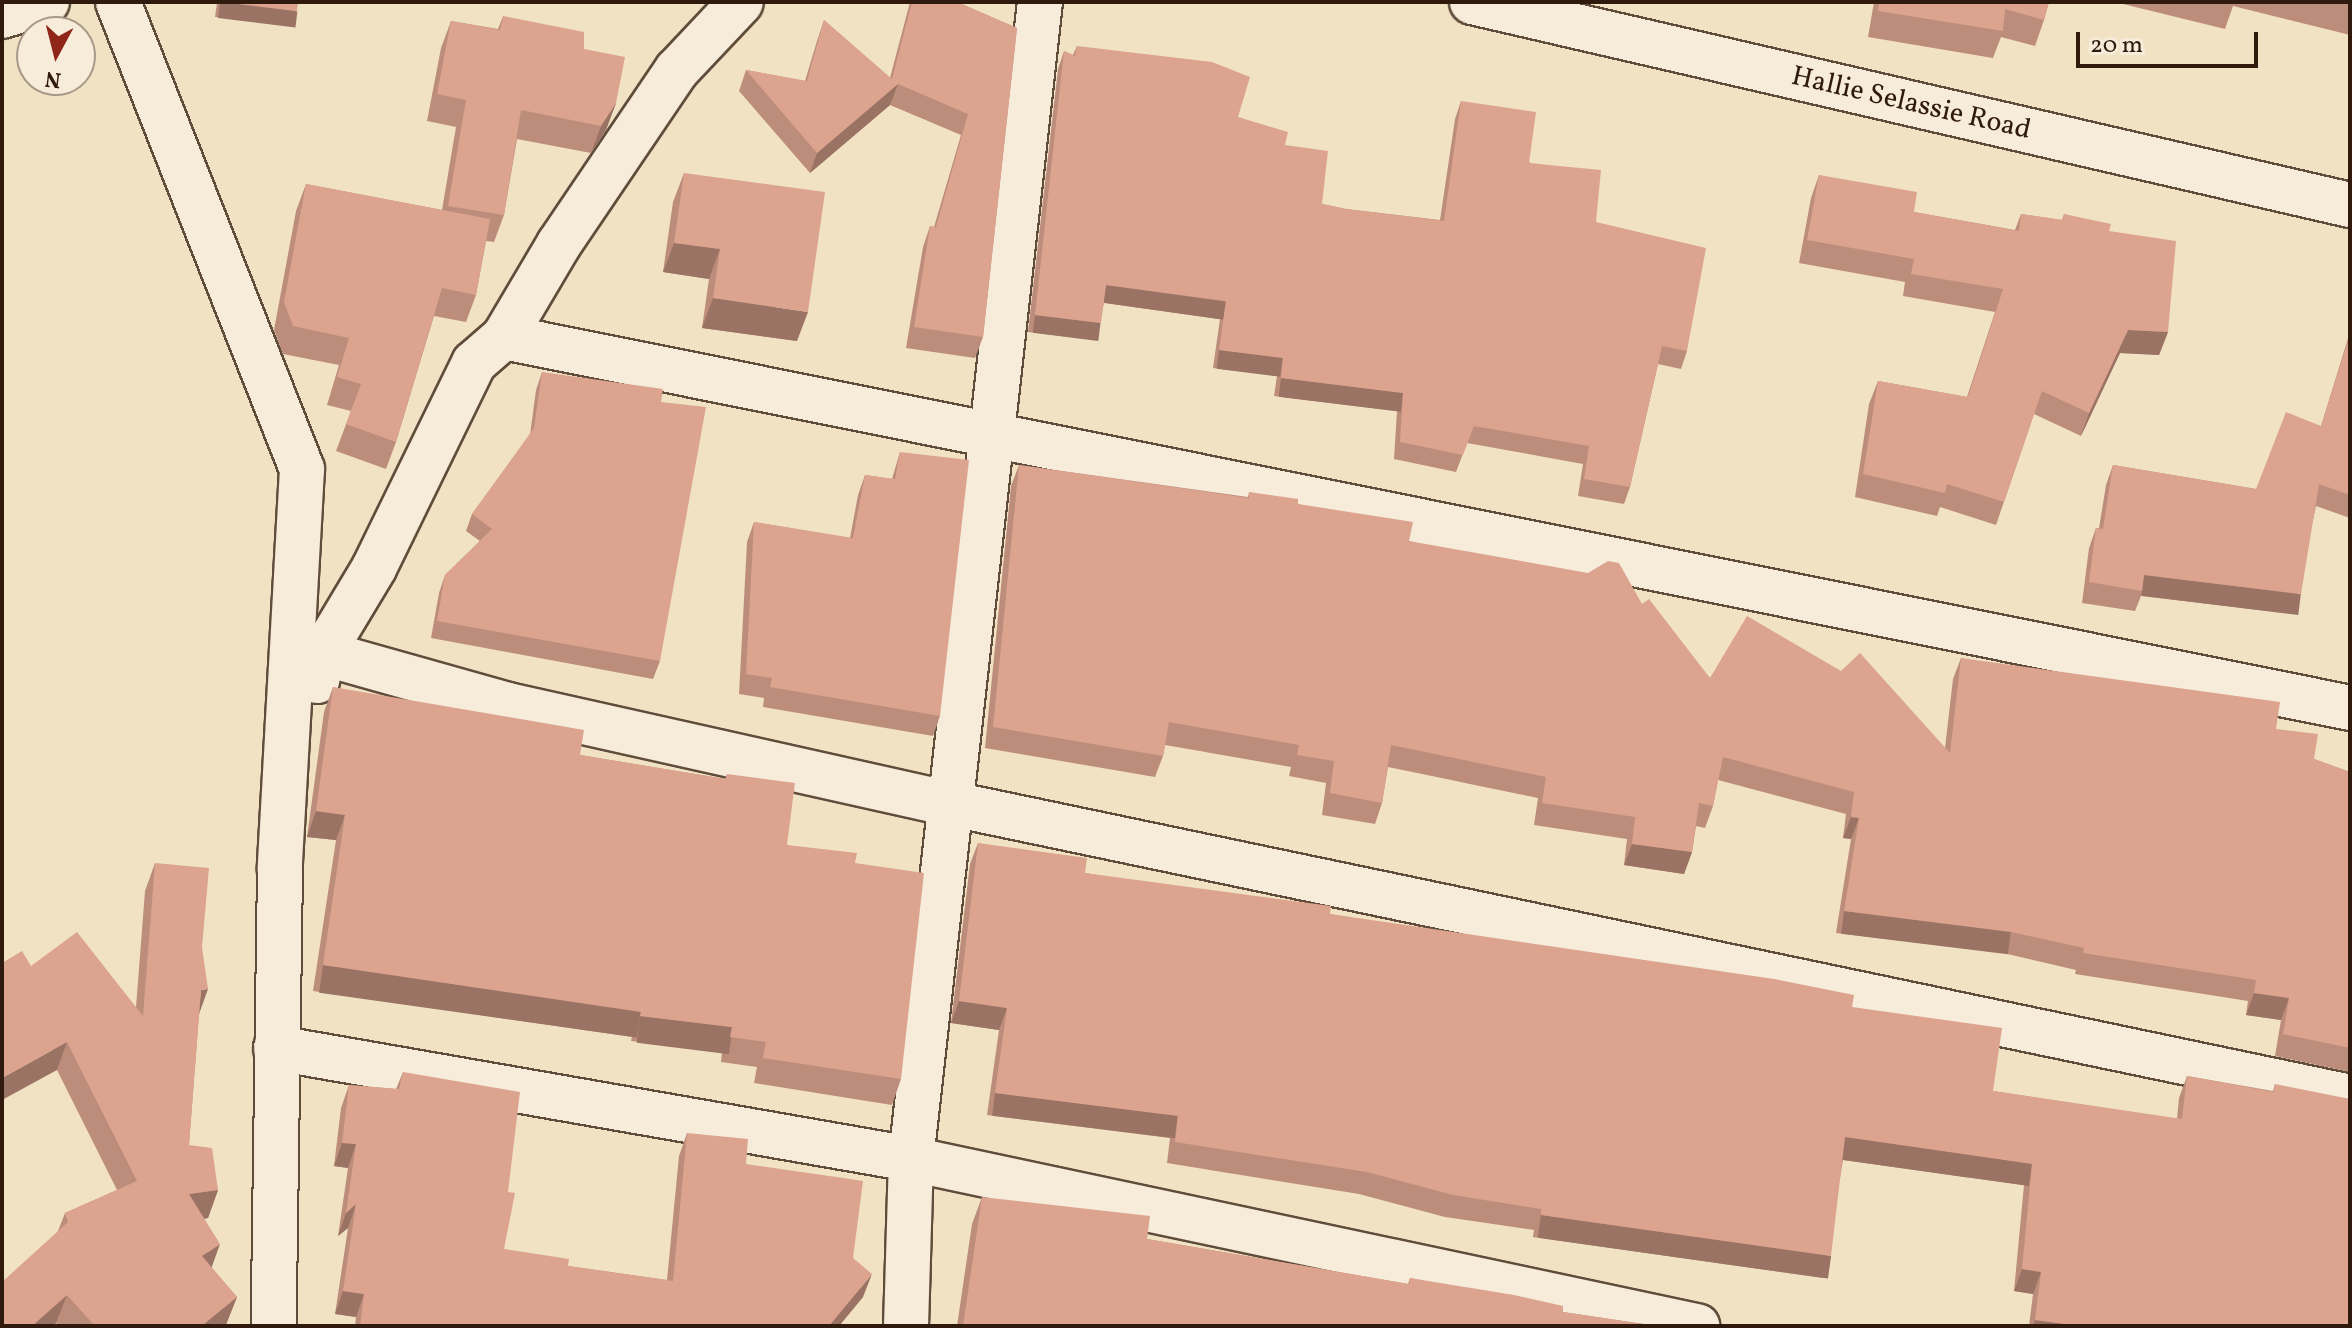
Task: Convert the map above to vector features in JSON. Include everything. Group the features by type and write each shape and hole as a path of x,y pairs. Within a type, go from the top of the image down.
{"street":[{"path":"2,16 47,2"},
{"path":"118,2 302,469 280,868 274,1326"},
{"path":"280,868 323,653 374,568 474,363 504,337 559,244 677,70 741,2"},
{"path":"906,1326 911,1159 948,803 996,436 1040,2"},
{"name":"Hallie Selassie Road","path":"1472,2 2350,205"},
{"path":"504,337 2350,708"},
{"path":"323,653 508,705 948,803 2350,1097"},
{"path":"276,1048 911,1159 1697,1326"}],"building":[{"path":"223,2 298,2 297,11"},
{"path":"912,2 957,2 1017,28 983,337 914,327 930,226 936,227 968,114 898,84 817,153 746,70 807,81 824,20 892,79"},
{"path":"1879,2 2049,2 2044,20 2005,9 2003,31 1878,11"},
{"path":"503,16 584,32 584,49 625,57 616,103 601,126 521,110 504,215 448,206 466,100 437,94 451,21 500,30"},
{"path":"1077,46 1212,62 1250,77 1238,117 1288,132 1285,145 1328,151 1322,204 1346,209 1444,221 1461,101 1536,112 1529,163 1601,170 1596,222 1706,248 1687,351 1662,346 1630,487 1584,479 1589,446 1474,426 1463,455 1400,442 1403,393 1281,378 1283,358 1219,350 1226,301 1106,285 1101,323 1035,315 1064,51 1075,56"},
{"path":"684,173 825,192 808,312 713,298 720,249 674,243"},
{"path":"1819,175 1917,192 1914,212 2019,231 2021,214 2063,220 2064,214 2111,224 2109,231 2176,241 2168,332 2128,330 2089,413 2042,391 2004,502 1947,484 1945,493 1863,474 1878,381 1968,397 2003,289 1911,274 1914,259 1807,240"},
{"path":"306,184 490,219 476,295 442,288 396,442 346,424 361,384 337,377 349,338 293,326 284,302"},
{"path":"2350,335 2350,495 2319,484 2301,594 2144,575 2142,591 2089,582 2096,528 2103,529 2113,465 2256,489 2286,412 2321,426"},
{"path":"542,372 663,389 661,402 706,407 660,661 437,621 445,575 492,529 472,514 534,428"},
{"path":"900,452 969,460 940,716 770,687 772,678 746,674 754,522 853,538 865,475 895,479"},
{"path":"1019,465 1249,498 1249,492 1298,499 1298,504 1413,522 1409,541 1588,573 1608,561 1619,563 1642,604 1649,599 1710,678 1747,616 1841,671 1860,653 1950,753 1961,658 2280,702 2276,729 2318,734 2314,759 2350,772 2350,1048 2283,1034 2289,998 2254,993 2256,980 2083,953 2084,948 2011,932 1844,911 1859,818 1851,817 1854,792 1723,757 1713,806 1699,803 1692,852 1632,844 1635,817 1542,803 1546,777 1391,745 1382,803 1330,793 1334,761 1297,755 1299,745 1169,722 1163,756 993,727"},
{"path":"333,687 584,730 580,755 726,779 727,774 795,783 787,845 857,853 855,863 924,873 901,1079 763,1058 766,1042 730,1037 732,1027 640,1016 641,1012 323,965 345,815 316,811"},
{"path":"978,843 1087,858 1085,873 1331,906 1330,914 1774,979 1854,995 1852,1007 2002,1028 1993,1091 2182,1119 2187,1076 2274,1092 2275,1084 2350,1099 2350,1326 2080,1326 2035,1320 2041,1272 2022,1269 2032,1164 1845,1137 1831,1256 1541,1215 1541,1209 1453,1195 1367,1172 1175,1142 1178,1116 995,1093 1007,1008 959,1001"},
{"path":"155,863 209,868 202,947 208,989 201,990 189,1145 212,1148 218,1190 189,1194 220,1244 202,1256 237,1297 204,1324 206,1326 95,1326 67,1295 32,1326 2,1326 2,1282 68,1222 65,1213 137,1181 67,1042 2,1078 2,963 22,951 31,966 77,932 143,1016"},
{"path":"403,1072 520,1092 508,1192 515,1193 504,1249 569,1259 568,1266 673,1281 687,1133 748,1139 746,1164 863,1181 853,1258 872,1274 829,1326 360,1326 364,1294 343,1291 356,1204 346,1213 356,1144 342,1143 349,1085 399,1089"},
{"path":"982,1197 1150,1216 1147,1239 1409,1284 1410,1278 1514,1295 1563,1306 1563,1312 1657,1326 963,1326"}]}
